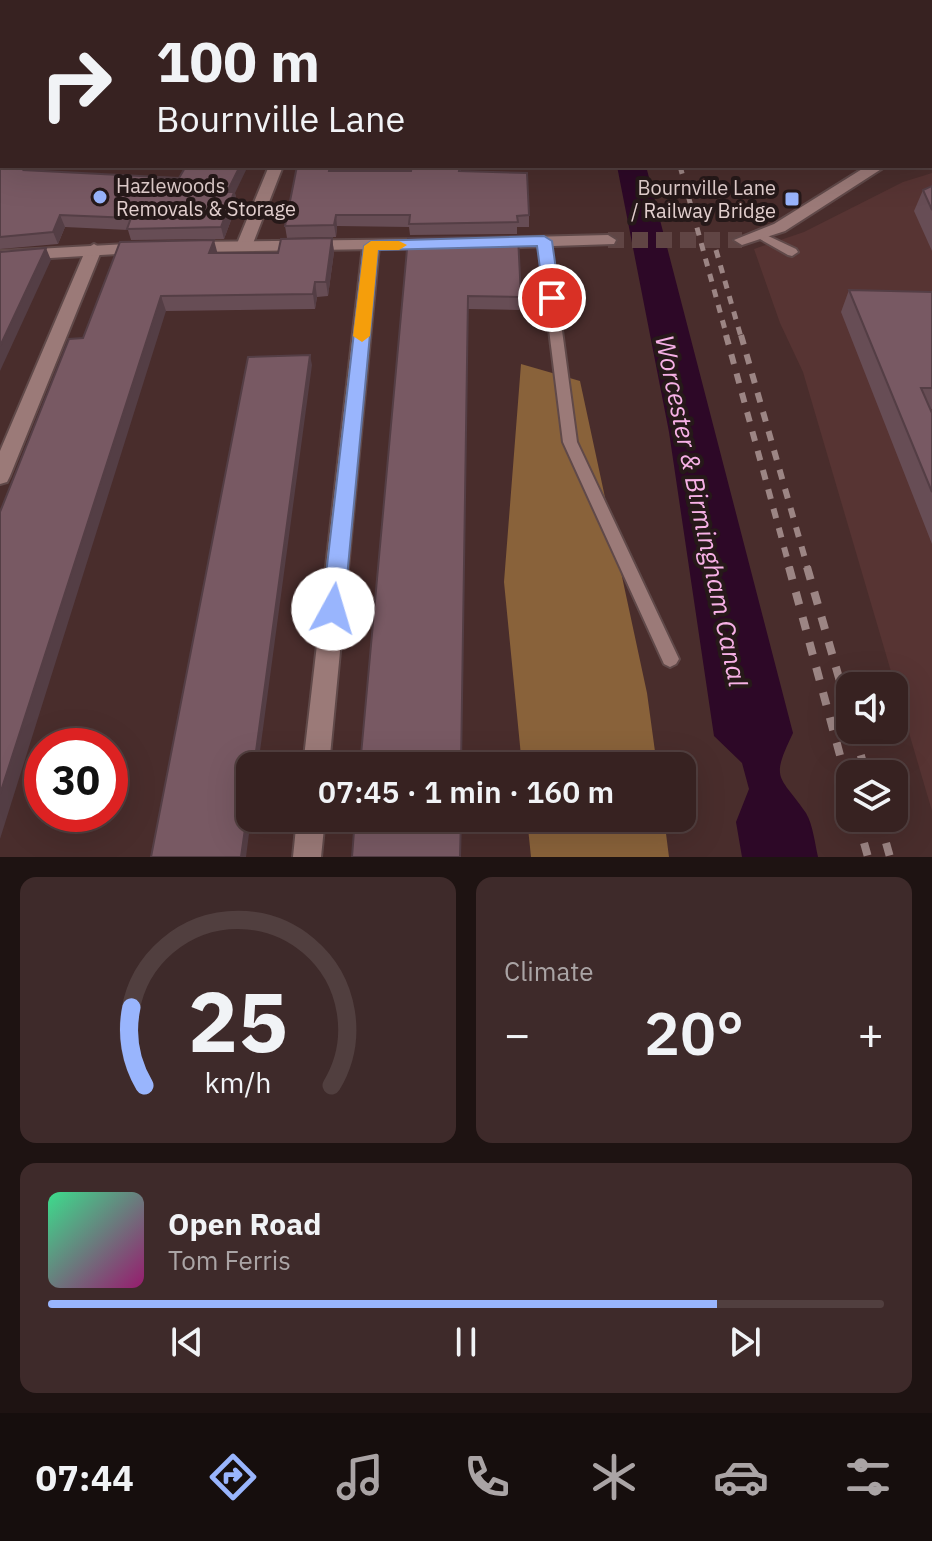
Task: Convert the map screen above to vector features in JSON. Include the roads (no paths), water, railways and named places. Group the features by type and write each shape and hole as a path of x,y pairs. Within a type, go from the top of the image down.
{"street":[{"path":"244,246 275,168"},
{"path":"742,240 764,237 876,168"},
{"path":"480,243 608,240"},
{"path":"0,256 94,249 449,244"},
{"path":"317,752 371,246"},
{"path":"0,476 94,249"},
{"path":"307,857 310,832"}],"lane":[{"path":"764,237 792,252"},
{"path":"544,241 570,442 670,659"}],"water":[{"name":"Worcester & Birmingham Canal","path":"617,168 647,168 793,733 782,760 781,776 806,813 818,857 742,857 736,822 749,789 742,763 714,736 669,432"}],"tunnel":[{"path":"608,240 742,240"}],"railway":[{"path":"681,168 727,337"},
{"path":"716,250 741,337"},
{"path":"726,335 790,569"},
{"path":"741,335 808,569"},
{"path":"789,567 841,760"},
{"path":"807,567 837,672"},
{"path":"858,744 862,760"},
{"path":"861,832 868,857"},
{"path":"883,832 890,857"}],"place":[{"name":"Hazlewoods Removals & Storage","path":"100,197"},
{"name":"Bournville Lane / Railway Bridge","path":"792,199"}]}
